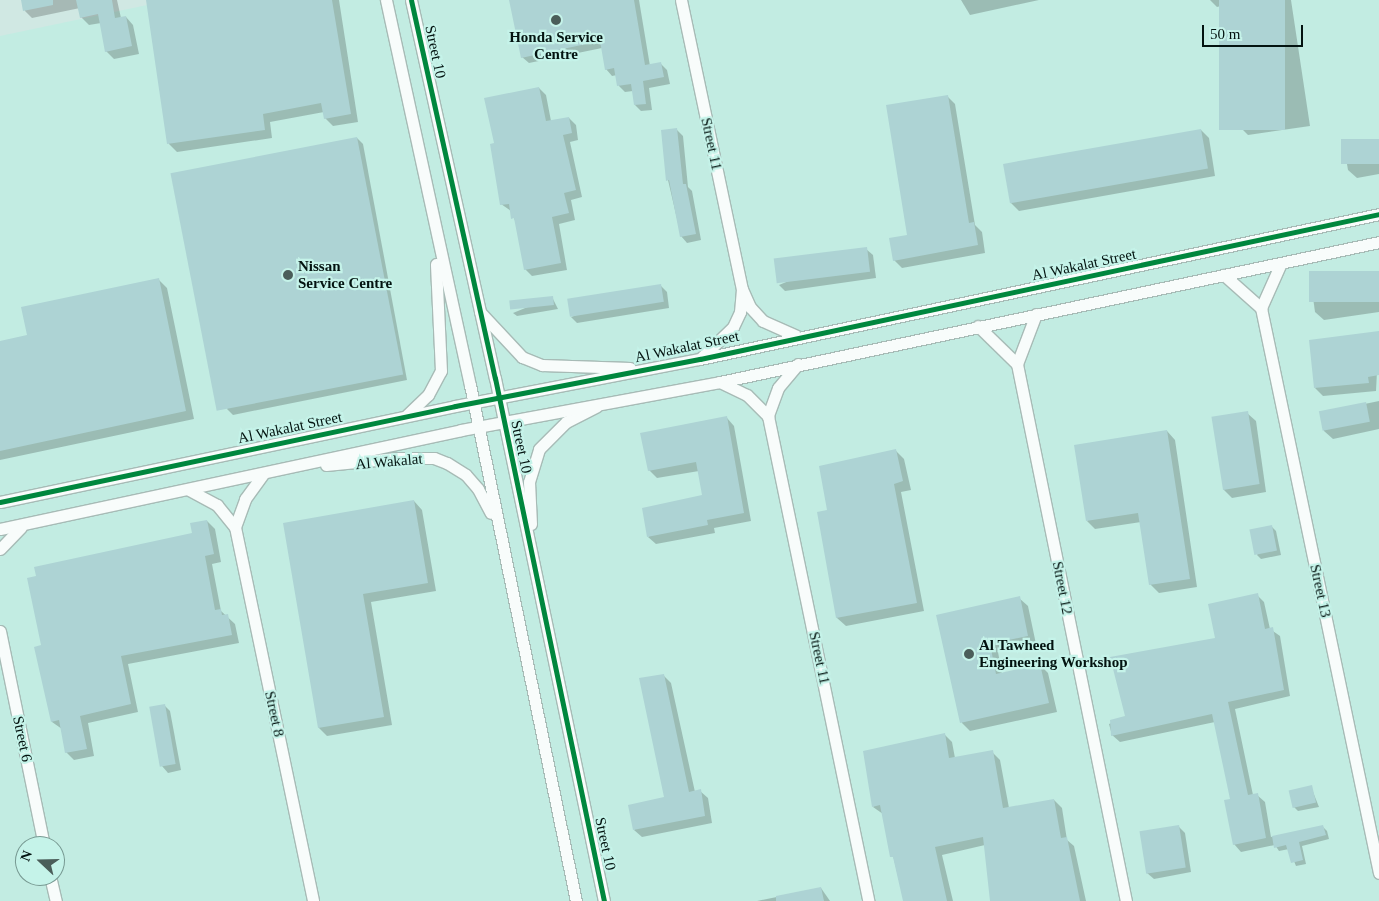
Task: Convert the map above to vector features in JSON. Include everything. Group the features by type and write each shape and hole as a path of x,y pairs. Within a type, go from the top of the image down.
{"street":[{"path":"386,0 436,239 473,402 576,901"},
{"name":"Street 10","path":"411,0 533,558 604,901"},
{"name":"Street 11","path":"680,0 742,288 750,307 763,322 798,336"},
{"name":"Al Wakalat Street","path":"0,502 473,402 700,359 798,336 1379,214"},
{"path":"404,417 428,395 441,371 436,239"},
{"path":"0,529 478,427 609,401 720,382 1379,242"},
{"path":"1224,274 1261,308 1281,263"},
{"name":"Street 11","path":"700,359 732,327 740,312 742,288"},
{"name":"Street 13","path":"1261,308 1379,873"},
{"path":"478,310 515,351 542,365 644,369"},
{"path":"978,326 1017,364 1036,314"},
{"path":"720,382 747,395 768,416 778,388 798,364"},
{"name":"Street 12","path":"1017,364 1126,901"},
{"name":"Street 10","path":"533,558 529,482 539,449 566,422 609,401"},
{"name":"Street 11","path":"768,416 868,901"},
{"name":"Al Wakalat","path":"305,465 349,465 417,457 448,463 478,489 499,528"},
{"path":"235,527 245,499 264,473"},
{"name":"Street 8","path":"189,490 217,505 235,527 313,901"},
{"path":"0,548 24,525"},
{"name":"Street 6","path":"0,632 42,836"},
{"path":"52,886 56,901"}],"shaded area":[{"path":"171,0 1379,0 1379,901 0,901 0,36"}],"building":[{"path":"21,0 53,0 53,5 23,11"},
{"path":"76,0 112,0 115,18 126,16 132,46 105,52 98,14 80,18"},
{"path":"146,0 332,0 351,114 324,119 321,103 263,114 265,130 167,144"},
{"path":"509,0 634,0 645,65 661,62 664,77 643,81 646,104 634,105 631,84 617,86 614,68 605,70 600,41 521,58"},
{"path":"1219,0 1285,0 1285,130 1219,130"},
{"path":"539,87 546,121 569,117 572,133 563,135 576,190 564,193 569,213 552,217 561,263 524,270 514,218 511,219 509,204 500,205 490,144 494,143 484,98"},
{"path":"948,95 969,223 974,222 978,245 893,261 889,238 907,235 886,105"},
{"path":"677,128 683,184 686,184 696,234 680,237 669,180 666,181 661,130"},
{"path":"1201,129 1208,168 1010,203 1003,164"},
{"name":"Nissan Service Centre","path":"357,137 403,375 217,411 170,173"},
{"path":"1341,139 1379,139 1379,164 1341,164"},
{"path":"867,247 870,272 777,283 774,258"},
{"path":"1309,271 1379,271 1379,302 1309,302"},
{"path":"159,278 186,411 0,451 0,341 27,335 21,307"},
{"path":"661,284 664,302 570,317 567,299"},
{"path":"553,296 554,305 510,310 509,301"},
{"path":"1379,331 1379,375 1368,377 1369,383 1314,388 1309,340"},
{"path":"1366,402 1370,422 1323,431 1319,411"},
{"path":"1248,411 1260,484 1223,490 1211,417"},
{"path":"727,416 744,513 707,520 708,525 647,537 642,508 702,495 696,462 648,471 640,433"},
{"path":"1167,430 1190,579 1149,585 1138,513 1086,521 1074,445"},
{"path":"896,449 903,481 894,484 917,603 836,618 817,512 827,510 819,466"},
{"path":"414,500 428,583 363,594 384,717 318,728 283,523"},
{"path":"207,520 214,554 205,556 215,610 221,609 222,615 228,614 232,635 121,656 131,704 80,716 87,749 65,753 59,720 51,722 34,647 41,645 27,578 36,576 34,567 192,533 190,523"},
{"path":"1272,525 1277,551 1254,555 1249,529"},
{"path":"1258,593 1265,629 1273,627 1284,690 1228,702 1248,795 1258,793 1266,838 1233,845 1224,800 1230,799 1212,714 1111,736 1110,720 1125,716 1110,657 1215,638 1208,604"},
{"name":"Al Tawheed Engineering Workshop","path":"1020,596 1028,636 990,644 996,674 1040,664 1049,703 960,723 936,615"},
{"path":"664,674 689,792 701,789 705,816 633,830 628,805 664,797 639,678"},
{"path":"165,704 176,764 160,767 149,707"},
{"path":"945,733 949,758 993,750 1003,808 1054,799 1061,838 1067,837 1080,901 990,901 983,837 935,847 947,901 903,901 893,857 890,857 880,805 872,807 863,751"},
{"path":"1312,785 1316,803 1293,808 1289,790"},
{"path":"1179,825 1186,867 1146,874 1139,831"},
{"path":"1323,825 1326,835 1299,842 1303,860 1291,863 1286,845 1274,848 1272,836"},
{"path":"821,887 824,901 776,901 776,896"}],"cycle path":[{"path":"411,0 495,378 604,901"},
{"path":"0,502 455,406 700,359 1379,214"}],"place":[{"name":"Honda Service Centre","path":"556,20"},
{"name":"Nissan Service Centre","path":"288,275"},
{"name":"Al Tawheed Engineering Workshop","path":"969,654"}]}
